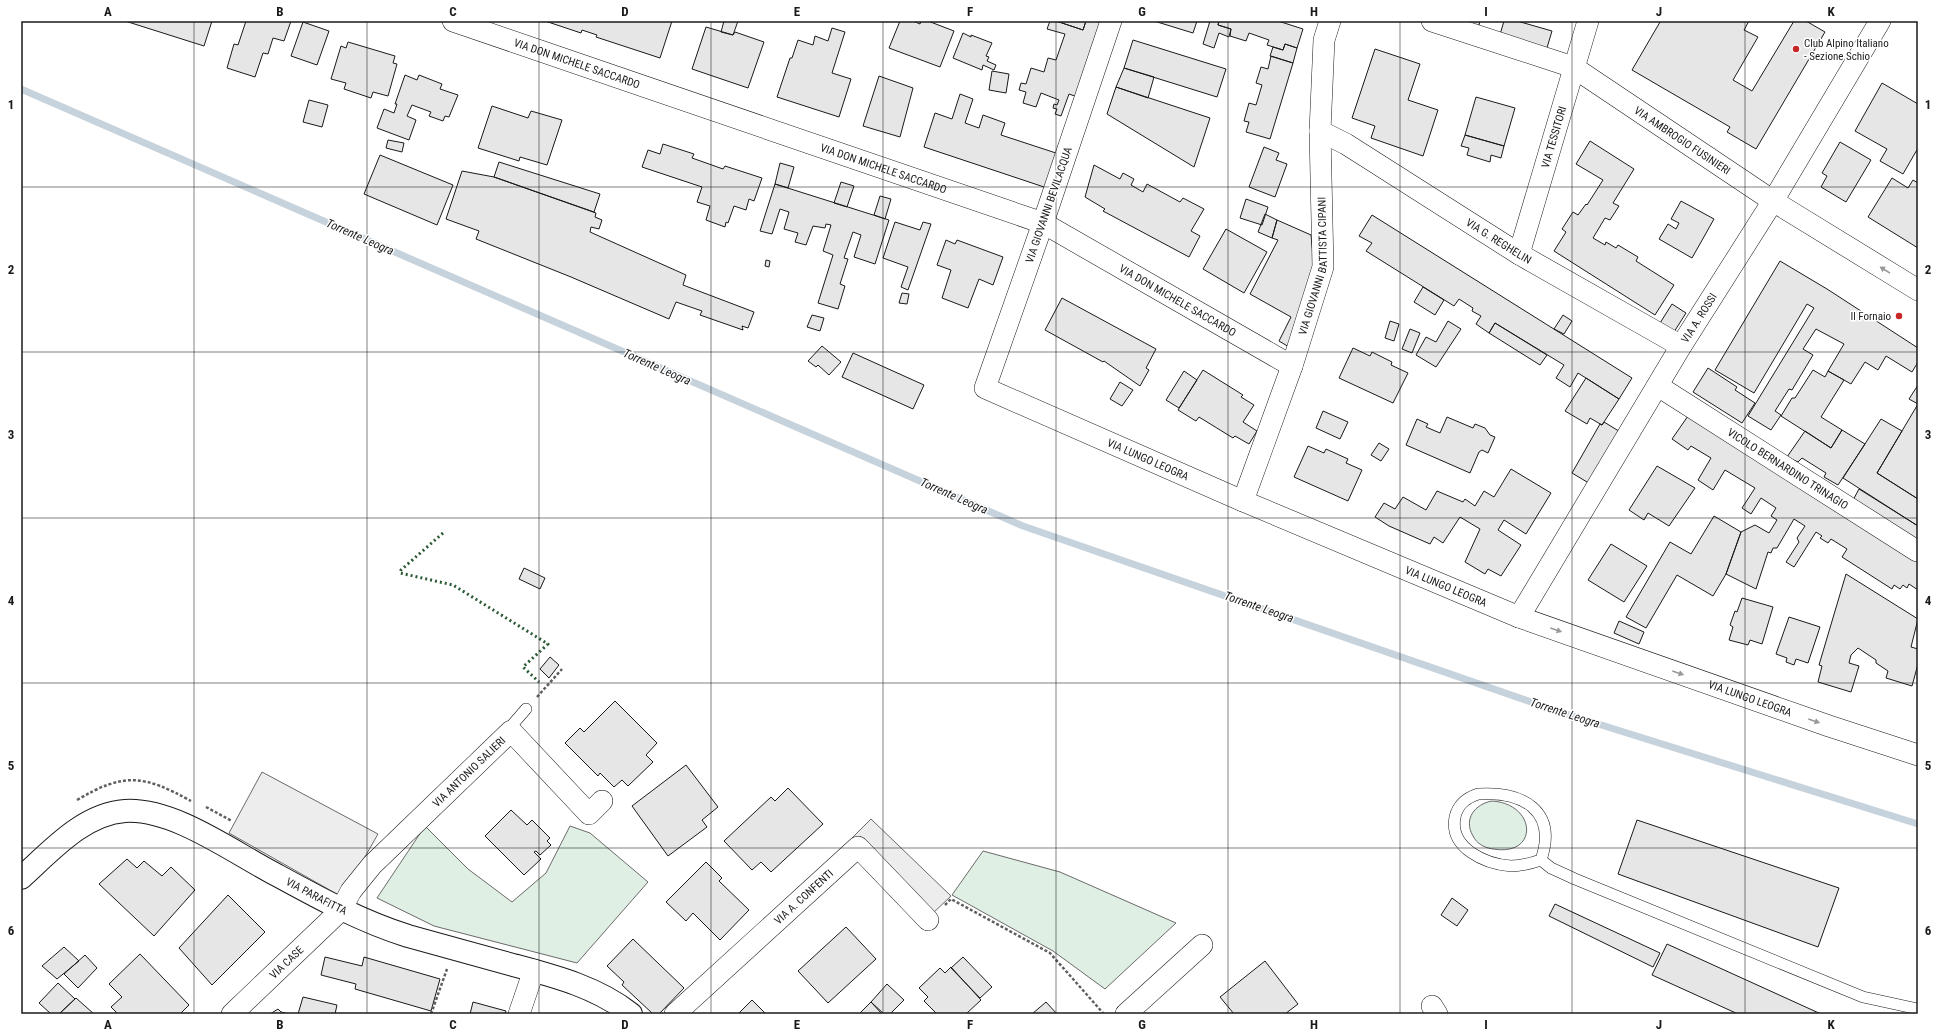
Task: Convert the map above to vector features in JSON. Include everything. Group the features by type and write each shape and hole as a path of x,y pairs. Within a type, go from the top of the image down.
{"street":[{"name":"VIA DON MICHELE SACCARDO","path":"453,21 1043,223 1292,366"},
{"name":"VIA GIOVANNI BEVILACQUA","path":"985,388 1043,223 1111,21"},
{"name":"VIA GIOVANNI BATTISTA CIPANI","path":"1243,500 1292,366 1324,267 1320,131 1324,40 1330,21"},
{"name":"VIA AMBROGIO FUSINIERI","path":"1432,21 1573,67 1773,201 1918,290"},
{"name":"VIA TESSITORI","path":"1519,254 1573,67 1588,21"},
{"name":"VIA A. ROSSI","path":"1519,617 1681,346 1773,201 1880,21"},
{"name":"VIA G. REGHELIN","path":"1320,131 1346,144 1519,254 1681,346"},
{"name":"VICOLO BERNARDINO TRINAGIO","path":"1658,386 1917,551"},
{"name":"VIA LUNGO LEOGRA","path":"985,388 1243,500 1519,617 1829,726 1918,755"},
{"name":"VIA ANTONIO SALIERI","path":"341,910 351,891 372,865 511,731 589,814 602,801"},
{"name":"VIA PARAFITTA","path":"21,878 50,851 93,819 108,814 125,811 147,812 177,822 233,850 341,910 406,935 534,970 587,988 617,1003 631,1014"},
{"name":"VIA A. CONFENTI","path":"675,1014 858,847 928,920"},
{"name":"VIA CASE","path":"232,1014 341,910"},
{"path":"1126,1014 1202,945"},
{"path":"519,1014 534,970"}],"lane":[{"path":"511,731 513,724 526,709"},
{"path":"1478,794 1508,795 1525,801 1535,808 1542,820 1547,835 1542,860 1511,866 1495,862 1468,850 1459,842 1455,831 1457,808 1467,798 1478,794"},
{"path":"1542,860 1551,868 1575,879 1863,997 1918,1009"}],"path":[{"path":"526,709 562,669"},
{"path":"928,920 951,899 1050,953 1104,1014"},
{"path":"431,1014 454,948"}],"green space":[{"path":"1492,801 1507,804 1518,811 1524,820 1527,829 1525,838 1519,845 1508,849 1493,849 1487,848 1475,839 1470,830 1469,824 1472,813 1480,805"},
{"path":"425,826 468,869 512,902 546,873 570,826 590,833 648,882 577,963 434,926 377,898"},
{"path":"983,851 1060,872 1176,923 1105,989 1053,951 952,895"}],"shaded area":[{"path":"262,772 378,834 342,897 229,833"},
{"path":"871,819 951,896 932,914 852,838"}],"building":[{"path":"125,21 212,21 204,46"},
{"path":"246,21 291,21 284,41 273,38 268,54 263,53 255,77 227,68 234,44 238,45"},
{"path":"545,21 672,21 660,58 596,37 597,35 582,30 581,33"},
{"path":"724,21 738,21 733,35 721,32"},
{"path":"900,21 913,21 920,24 921,21 928,21 954,31 940,67 889,48"},
{"path":"1050,21 1056,21 1083,30 1086,21 1103,22 1083,99 1069,94 1061,116 1055,114 1057,109 1053,108 1054,104 1057,105 1059,100 1041,93 1036,107 1023,103 1026,92 1019,90 1021,83 1026,84 1031,68 1044,72 1048,58 1056,60 1065,34 1047,29"},
{"path":"1056,21 1086,21 1083,30"},
{"path":"1154,21 1197,21 1193,33"},
{"path":"1210,21 1219,21 1218,25 1231,29 1229,37 1219,33 1214,48 1203,44"},
{"path":"1219,21 1278,21 1303,29 1297,48 1285,44 1283,50 1267,45 1269,40 1249,33 1246,41 1230,36 1231,29 1218,25"},
{"path":"1450,21 1480,21 1478,29"},
{"path":"1504,21 1517,21 1552,31 1546,51 1499,38"},
{"path":"1658,21 1749,21 1744,30 1758,37 1733,80 1752,91 1794,21 1806,21 1825,32 1756,149 1727,132 1730,127 1632,70 1660,22"},
{"path":"303,22 329,31 317,65 291,56"},
{"path":"706,27 733,35 735,32 764,42 748,88 692,69"},
{"path":"832,28 845,32 832,73 851,79 839,117 777,97 790,58 792,58 798,40 813,45 815,36 828,41"},
{"path":"963,33 992,43 986,56 989,57 987,61 996,65 994,70 983,65 982,70 953,58"},
{"path":"1133,40 1226,69 1217,97 1124,68"},
{"path":"348,42 395,56 393,63 397,64 388,96 373,92 371,98 344,89 346,83 331,79 341,46 346,48"},
{"path":"1285,44 1297,48 1293,63 1270,56 1273,47 1283,50"},
{"path":"1375,49 1420,64 1408,100 1438,110 1423,156 1371,138 1375,126 1352,118"},
{"path":"1271,56 1293,63 1270,139 1246,132 1249,122 1244,121 1249,103 1256,105 1262,85 1256,83 1261,67 1268,69"},
{"path":"1124,68 1154,77 1148,98 1116,87"},
{"path":"992,71 1009,74 1006,93 989,90"},
{"path":"405,75 417,80 419,75 442,84 440,89 458,95 449,117 445,116 443,121 429,116 431,112 412,105 407,116 416,120 409,140 377,128 384,109 394,113 397,104 395,104"},
{"path":"879,76 913,88 900,137 863,126"},
{"path":"1882,83 1918,104 1918,148 1903,174 1880,161 1887,149 1855,131"},
{"path":"1116,87 1210,118 1194,167 1107,114"},
{"path":"960,94 973,99 965,123 979,128 983,115 1005,123 1001,135 1062,155 1050,189 924,147 935,113 952,119"},
{"path":"1476,97 1515,108 1504,146 1465,135"},
{"path":"309,100 328,105 322,127 303,122"},
{"path":"492,106 528,118 531,111 562,120 547,165 520,157 519,161 478,148"},
{"path":"1465,135 1504,146 1501,158 1491,155 1490,162 1467,155 1469,148 1461,146"},
{"path":"388,140 404,143 402,152 386,148"},
{"path":"1590,141 1634,169 1613,203 1619,206 1610,220 1605,218 1593,238 1605,245 1606,242 1616,248 1618,245 1638,257 1636,261 1674,285 1655,315 1554,251 1566,232 1562,229 1573,212 1578,215 1586,204 1587,205 1603,180 1576,164"},
{"path":"1840,142 1871,160 1846,202 1821,187 1827,176 1822,173"},
{"path":"663,144 694,154 692,158 723,169 725,166 762,178 754,201 749,199 746,210 734,206 725,227 706,220 710,206 697,202 702,187 642,167 648,150 660,154"},
{"path":"1264,147 1279,153 1276,160 1287,164 1275,197 1249,187"},
{"path":"380,155 453,185 437,225 364,194"},
{"path":"499,162 600,194 594,212 494,177"},
{"path":"780,163 794,167 788,188 775,184"},
{"path":"1094,165 1120,179 1123,173 1134,179 1131,185 1143,192 1147,184 1180,202 1183,198 1204,209 1191,231 1200,236 1189,257 1103,211 1105,209 1085,197"},
{"path":"462,171 494,177 596,213 595,217 602,220 599,229 591,227 590,232 686,275 683,285 754,312 748,328 742,326 743,330 700,315 702,311 676,302 669,319 571,277 476,239 479,231 446,219"},
{"path":"1892,178 1908,188 1913,180 1918,183 1918,248 1868,217"},
{"path":"841,182 854,186 847,207 834,203"},
{"path":"775,184 889,220 875,264 854,257 861,235 853,232 844,258 848,259 840,284 845,286 838,309 818,303 833,255 823,251 831,225 826,224 825,228 813,226 806,245 795,242 798,233 784,229 789,212 780,209 772,234 760,231"},
{"path":"880,196 891,199 885,219 874,215"},
{"path":"1246,199 1268,207 1262,225 1240,218"},
{"path":"1681,201 1714,219 1692,258 1659,239 1668,224 1676,229 1679,223 1671,219"},
{"path":"1265,214 1277,220 1272,238 1258,232"},
{"path":"1372,215 1632,378 1619,399 1578,373 1570,387 1556,378 1564,365 1495,323 1489,333 1476,324 1481,316 1472,311 1473,308 1459,299 1454,306 1366,251 1372,243 1359,236"},
{"path":"1277,220 1311,235 1315,274 1294,350 1279,341 1291,317 1250,294 1278,240 1272,238"},
{"path":"895,222 920,230 923,222 931,224 908,290 901,287 908,267 883,258"},
{"path":"1226,229 1267,252 1244,293 1203,269"},
{"path":"946,240 955,244 957,240 1003,257 993,285 979,279 968,308 942,298 951,270 937,265"},
{"path":"766,260 770,261 769,267 765,266"},
{"path":"1780,261 1827,289 1918,348 1918,362 1912,372 1886,356 1878,370 1865,362 1851,384 1828,371 1844,344 1816,329 1803,349 1813,355 1792,390 1789,389 1775,411 1781,415 1771,430 1748,416 1814,308 1807,304 1754,393 1715,370"},
{"path":"1423,287 1444,300 1435,315 1414,302"},
{"path":"902,293 909,294 907,304 899,303"},
{"path":"1062,298 1156,349 1146,368 1149,370 1140,386 1104,361 1103,362 1045,330"},
{"path":"1672,304 1686,313 1674,332 1660,323"},
{"path":"812,315 824,318 820,331 807,327"},
{"path":"1563,315 1572,321 1564,334 1554,329"},
{"path":"1390,321 1399,324 1394,341 1385,338"},
{"path":"1448,321 1461,329 1436,367 1416,355 1426,337 1436,342"},
{"path":"1495,323 1547,355 1540,365 1489,333"},
{"path":"1410,329 1420,333 1412,353 1402,349"},
{"path":"822,346 841,362 829,375 818,365 816,367 808,361"},
{"path":"1353,348 1370,356 1372,352 1392,362 1391,365 1408,373 1393,403 1339,378"},
{"path":"853,353 924,385 913,409 842,377"},
{"path":"1708,368 1737,387 1735,390 1755,403 1742,423 1693,392"},
{"path":"1203,370 1243,395 1241,397 1254,405 1243,422 1257,431 1249,444 1235,436 1233,438 1199,417 1196,421 1178,410"},
{"path":"1813,370 1825,377 1828,371 1844,380 1821,417 1842,430 1831,448 1781,416 1792,398 1795,398"},
{"path":"1184,371 1197,380 1179,408 1166,400"},
{"path":"1586,378 1619,399 1602,425 1590,418 1587,424 1565,411"},
{"path":"1120,382 1133,390 1122,406 1110,399"},
{"path":"1918,385 1918,404 1909,399"},
{"path":"1918,404 1918,499 1877,473"},
{"path":"1323,411 1348,422 1340,439 1316,428"},
{"path":"1688,416 1918,561 1918,590 1909,584 1907,588 1903,585 1900,589 1894,585 1892,589 1842,557 1847,549 1831,539 1828,543 1820,538 1822,536 1816,532 1794,567 1786,562 1799,542 1797,538 1805,526 1794,519 1777,548 1773,548 1771,553 1768,552 1756,589 1726,574 1741,532 1755,525 1769,533 1777,520 1771,516 1776,508 1761,498 1751,514 1742,508 1755,488 1725,470 1713,490 1698,480 1711,458 1691,446 1688,450 1672,439"},
{"path":"1447,417 1473,428 1475,424 1485,428 1490,435 1495,437 1488,453 1482,450 1479,452 1470,473 1406,445 1417,419 1428,424 1426,427 1440,433"},
{"path":"1881,419 1902,431 1877,473 1918,499 1918,526 1843,478"},
{"path":"1604,422 1622,433 1592,485 1572,473 1600,424 1602,425"},
{"path":"1842,430 1865,444 1838,485 1824,477 1826,473 1802,458 1798,462 1787,457 1805,431 1831,448"},
{"path":"1379,443 1389,449 1381,461 1371,455"},
{"path":"1308,446 1324,453 1326,449 1348,459 1346,463 1362,470 1348,501 1294,477"},
{"path":"1657,466 1695,488 1669,526 1648,513 1644,520 1629,510"},
{"path":"1511,469 1551,493 1526,534 1504,520 1498,530 1521,545 1501,576 1488,569 1485,574 1465,562 1480,529 1460,517 1443,543 1434,537 1430,544 1389,526 1375,517 1384,503 1395,509 1403,497 1426,510 1437,491 1463,502 1465,499 1475,506 1484,491 1494,497"},
{"path":"1859,489 1918,526 1918,543 1852,502"},
{"path":"1714,516 1741,532 1726,574 1713,596 1677,575 1646,628 1626,617 1670,542 1691,554"},
{"path":"1611,544 1647,566 1624,602 1588,580"},
{"path":"524,568 545,578 540,589 519,579"},
{"path":"1846,574 1918,619 1911,647 1918,649 1918,664 1912,686 1886,678 1888,671 1876,663 1876,660 1858,648 1851,655 1849,663 1859,666 1851,692 1818,682 1822,666 1819,665"},
{"path":"1742,598 1773,607 1762,644 1750,640 1748,645 1729,640 1733,627 1730,625"},
{"path":"1789,617 1820,627 1808,663 1796,659 1794,665 1786,662 1787,658 1776,654"},
{"path":"1619,621 1644,632 1639,644 1614,633"},
{"path":"550,657 559,665 549,678 540,669"},
{"path":"615,701 657,743 646,755 653,762 628,786 622,780 614,787 600,773 598,776 565,743 580,728 584,732"},
{"path":"686,765 718,807 702,820 707,827 668,856 632,806"},
{"path":"788,788 823,824 771,872 761,862 752,870 724,841 771,797 775,801"},
{"path":"511,810 527,825 532,820 550,838 547,841 551,845 540,855 536,851 534,852 541,859 524,875 485,836"},
{"path":"1637,820 1839,888 1818,947 1618,874"},
{"path":"127,859 137,868 144,861 162,876 171,867 195,890 154,936 99,884"},
{"path":"706,862 722,878 719,881 749,910 720,940 693,913 686,921 666,902"},
{"path":"228,895 265,932 212,985 179,948"},
{"path":"1452,898 1468,910 1457,926 1441,915"},
{"path":"1555,904 1660,953 1653,967 1549,916"},
{"path":"846,927 876,959 828,1003 798,971"},
{"path":"633,939 684,988 659,1014 653,1014 622,985 624,982 607,966"},
{"path":"1667,944 1821,1014 1738,1014 1652,975"},
{"path":"64,947 79,961 57,979 42,966"},
{"path":"140,954 189,1005 180,1014 118,1014 111,1007 122,997 109,984"},
{"path":"85,955 97,968 78,988 64,974"},
{"path":"325,957 362,966 364,957 440,979 431,1011 355,989 356,984 321,975"},
{"path":"963,957 992,987 980,998 951,968"},
{"path":"1265,961 1298,1004 1285,1014 1234,1014 1220,997"},
{"path":"951,967 981,1000 966,1014 937,1014 924,1001 928,997 919,988 940,968 945,973"},
{"path":"58,983 75,999 59,1014 51,1014 39,1003"},
{"path":"887,984 904,1000 890,1014 884,1014 871,1002"},
{"path":"303,997 337,1005 335,1014 298,1014"},
{"path":"76,998 94,1014 59,1014"},
{"path":"752,1000 766,1014 738,1014"},
{"path":"473,1002 506,1011 505,1014 470,1014"},
{"path":"871,1002 882,1014 859,1014"},
{"path":"1046,1002 1057,1014 1032,1014"},
{"path":"278,1009 281,1012 290,1014 270,1014"}],"waterway":[{"name":"Torrente Leogra","path":"21,89 1023,526 1563,713 1918,824"}],"hedge":[{"path":"443,533 401,570 400,573 453,585 548,644 523,667 539,682"}],"place":[{"name":"Club Alpino Italiano - Sezione Schio","path":"1796,49"},
{"name":"Il Fornaio","path":"1899,316"}]}
